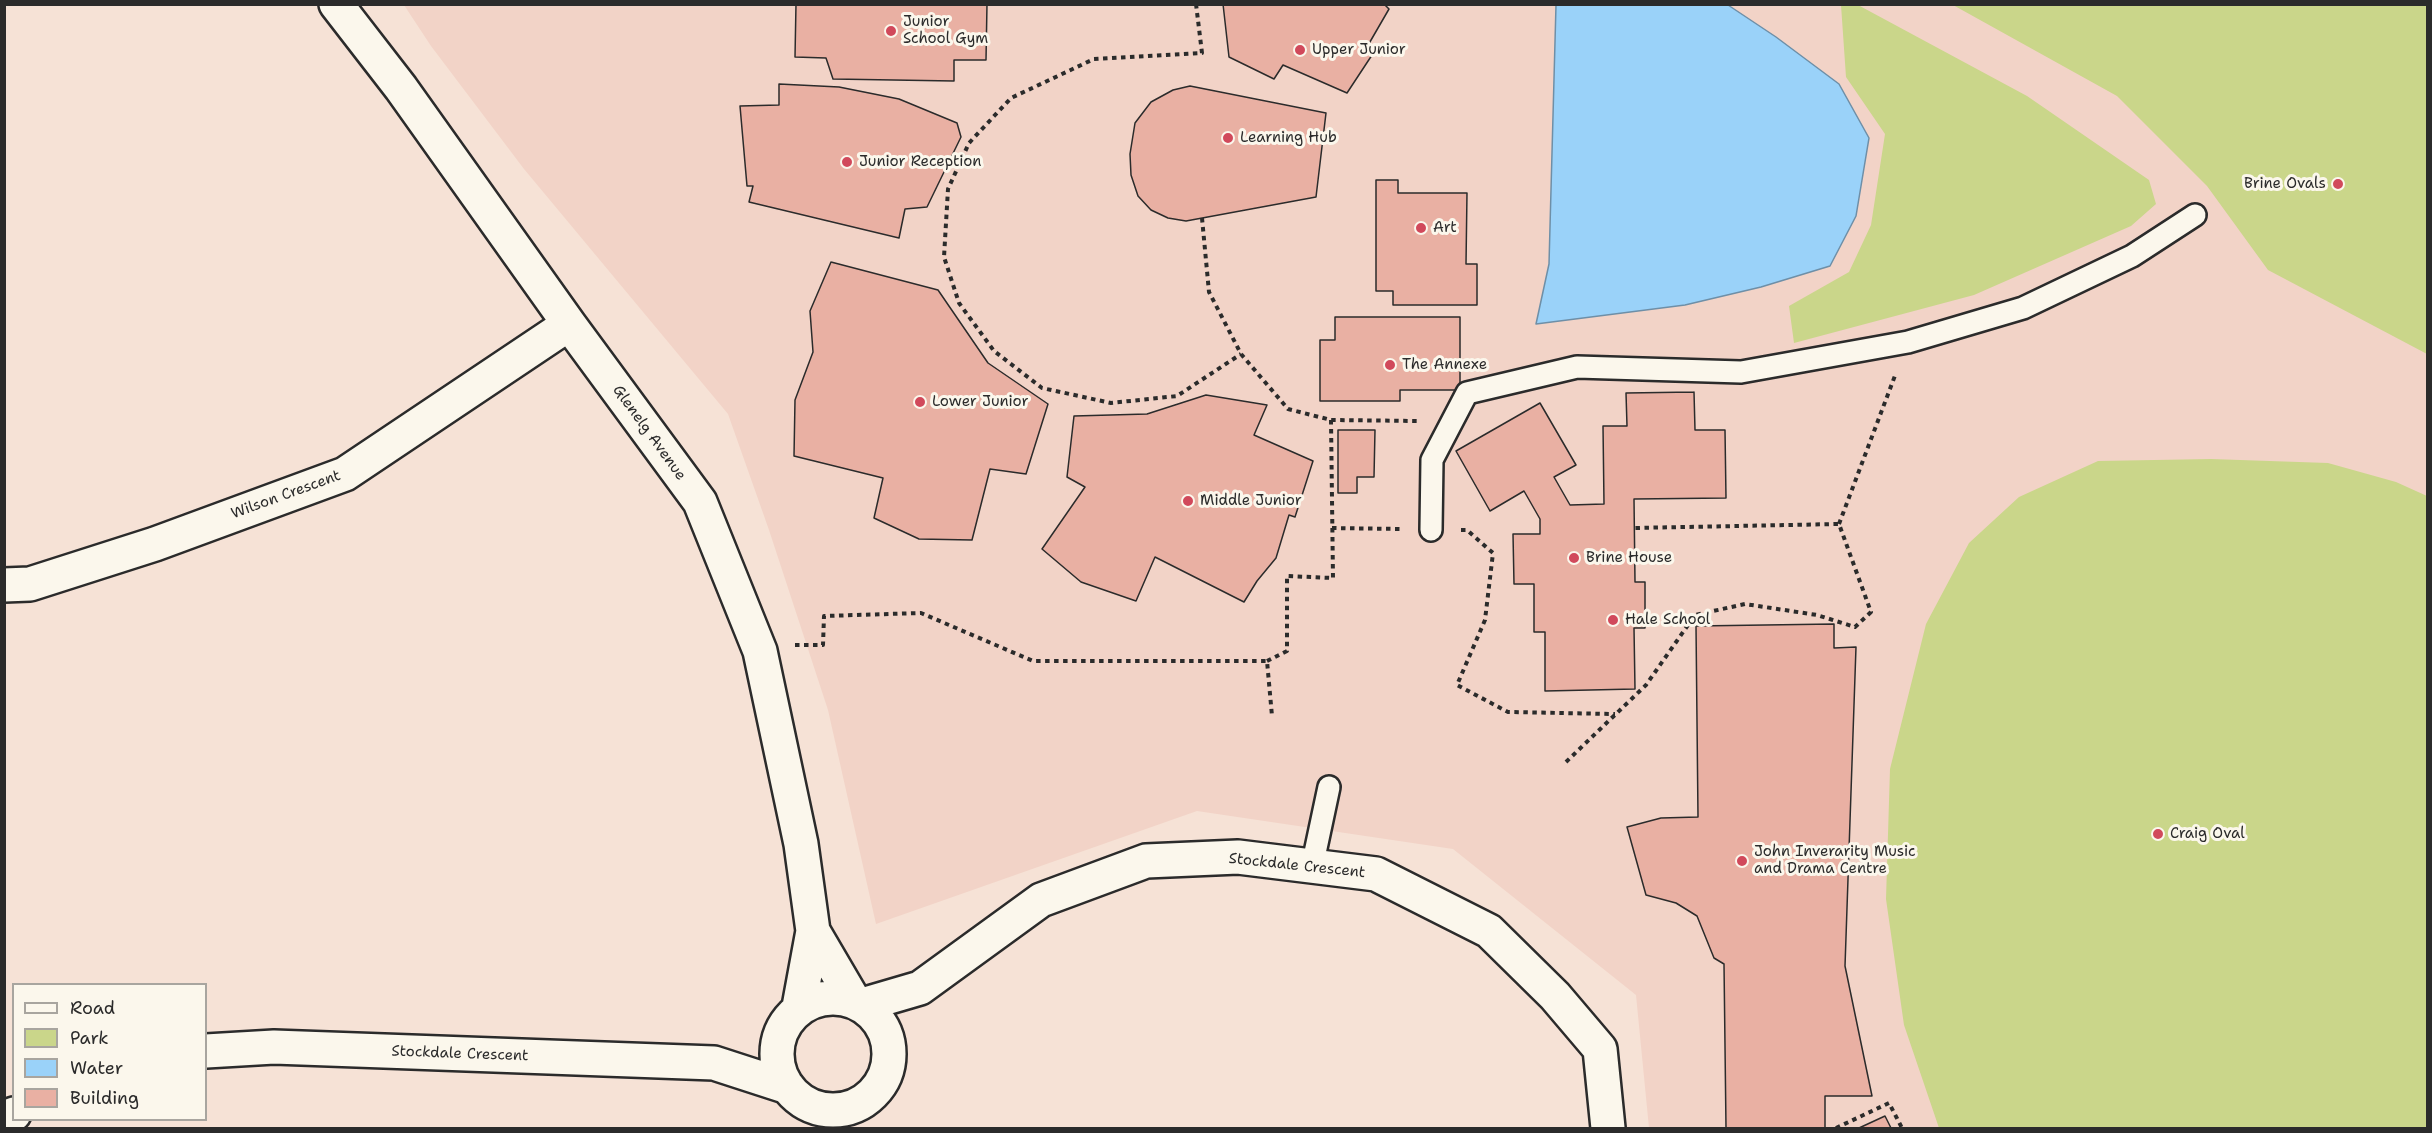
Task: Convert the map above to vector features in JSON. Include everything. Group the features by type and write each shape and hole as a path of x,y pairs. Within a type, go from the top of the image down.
{"street":[{"name":"Glenelg Avenue","path":"336,4 401,88 569,324 700,502 760,651 801,844 813,932 799,1007 781,1030 777,1063 783,1082 799,1106"},
{"name":"Wilson Crescent","path":"4,585 30,584 143,547 345,474 569,324"},
{"name":"Stockdale Crescent","path":"858,1003 920,988 1041,900 1146,861 1238,857 1376,874 1489,931 1555,996 1600,1048 1608,1128"},
{"name":"Glenelg Avenue","path":"813,932 858,1003 878,1019 890,1052"},
{"name":"Stockdale Crescent","path":"890,1052 920,988"},
{"path":"799,1007 820,998 845,998 858,1003"},
{"name":"Stockdale Crescent","path":"207,1051 274,1047 714,1063 779,1041"},
{"path":"799,1106 825,1110 850,1108 856,1115 885,1077 890,1052"},
{"name":"Stockdale Crescent","path":"714,1063 799,1106"}],"lane":[{"path":"1431,530 1432,460 1467,393 1577,367 1741,372 1908,342 2023,308 2132,256 2195,214"},
{"path":"1312,867 1329,788"}],"path":[{"path":"1196,4 1202,53 1094,59 1011,98 969,143 948,189 944,257 958,303 994,351 1042,388 1111,403 1177,396 1241,354"},
{"path":"1202,218 1209,292 1241,354 1288,409 1331,420 1452,422"},
{"path":"1566,762 1646,685 1695,615 1745,604 1817,615 1855,627 1871,612 1839,524 1908,342"},
{"path":"789,645 823,645 824,616 921,614 1033,661 1267,661 1287,651 1287,576 1333,578 1331,420"},
{"path":"1634,528 1839,524"},
{"path":"1332,528 1467,530 1493,553 1485,620 1457,685 1508,711 1616,714"},
{"path":"1267,661 1272,716"},
{"path":"1836,1128 1889,1103 1902,1128"}],"shaded area":[{"name":"Hale School","path":"404,5 2427,5 2427,1128 1649,1128 1636,995 1453,849 1197,811 876,924 828,710 728,414 524,169 431,46"}],"green space":[{"path":"1841,5 1858,5 2027,96 2149,180 2156,204 2131,226 1974,295 1794,343 1789,306 1849,272 1871,225 1885,134 1846,77"},
{"name":"Brine Ovals","path":"1953,5 2427,5 2427,354 2268,270 2207,186 2117,96"},
{"name":"Craig Oval","path":"2211,459 2328,463 2396,482 2427,496 2427,1128 1939,1128 1904,1025 1886,899 1890,769 1926,624 1969,543 2019,497 2098,461"}],"water":[{"path":"1556,5 1728,5 1839,84 1869,138 1856,216 1830,266 1761,287 1685,305 1536,324 1549,264"}],"building":[{"name":"Junior School Gym","path":"796,4 987,4 986,60 954,60 954,81 833,79 826,58 795,57"},
{"name":"Upper Junior","path":"1223,4 1384,4 1389,9 1367,47 1374,52 1347,93 1283,65 1274,79 1229,57"},
{"name":"Junior Reception","path":"779,84 839,87 899,99 957,123 961,137 927,207 905,209 899,238 749,202 753,186 747,186 740,106 779,105"},
{"name":"Learning Hub","path":"1190,86 1326,113 1316,197 1186,221 1168,218 1151,210 1138,196 1131,175 1130,154 1135,123 1151,102 1173,90"},
{"name":"Art","path":"1376,180 1398,180 1398,193 1467,193 1466,264 1477,264 1477,305 1393,305 1393,291 1376,291"},
{"name":"Lower Junior","path":"831,262 938,290 988,363 1048,404 1026,474 990,469 972,540 919,539 874,518 883,478 794,456 795,400 813,352 810,311"},
{"name":"The Annexe","path":"1335,317 1460,317 1460,390 1400,390 1400,401 1320,401 1320,340 1335,340"},
{"name":"Brine House","path":"1694,392 1695,430 1725,430 1726,498 1634,499 1635,582 1645,582 1645,628 1634,628 1635,689 1545,691 1545,632 1534,632 1534,584 1514,584 1513,534 1540,534 1540,519 1524,491 1490,511 1456,451 1540,403 1576,465 1554,477 1570,505 1604,504 1603,426 1627,426 1626,393"},
{"name":"Middle Junior","path":"1206,395 1267,405 1254,435 1313,461 1295,517 1289,515 1276,558 1257,581 1244,602 1155,557 1136,601 1081,582 1042,549 1085,487 1067,477 1074,416 1147,414"},
{"path":"1338,430 1375,430 1374,477 1357,477 1357,493 1338,493"},
{"name":"John Inverarity Music and Drama Centre","path":"1834,624 1834,648 1856,647 1845,966 1872,1096 1825,1096 1825,1128 1726,1128 1724,964 1714,958 1697,916 1676,903 1646,895 1627,827 1661,818 1698,817 1696,626"},
{"path":"1885,1116 1891,1128 1859,1128"}],"place":[{"name":"Junior School Gym","path":"891,31"},
{"name":"Upper Junior","path":"1300,50"},
{"name":"Learning Hub","path":"1228,138"},
{"name":"Junior Reception","path":"847,162"},
{"name":"Brine Ovals","path":"2338,184"},
{"name":"Art","path":"1421,228"},
{"name":"The Annexe","path":"1390,365"},
{"name":"Lower Junior","path":"920,402"},
{"name":"Middle Junior","path":"1188,501"},
{"name":"Brine House","path":"1574,558"},
{"name":"Hale School","path":"1613,620"},
{"name":"Craig Oval","path":"2158,834"},
{"name":"John Inverarity Music and Drama Centre","path":"1742,861"}]}
